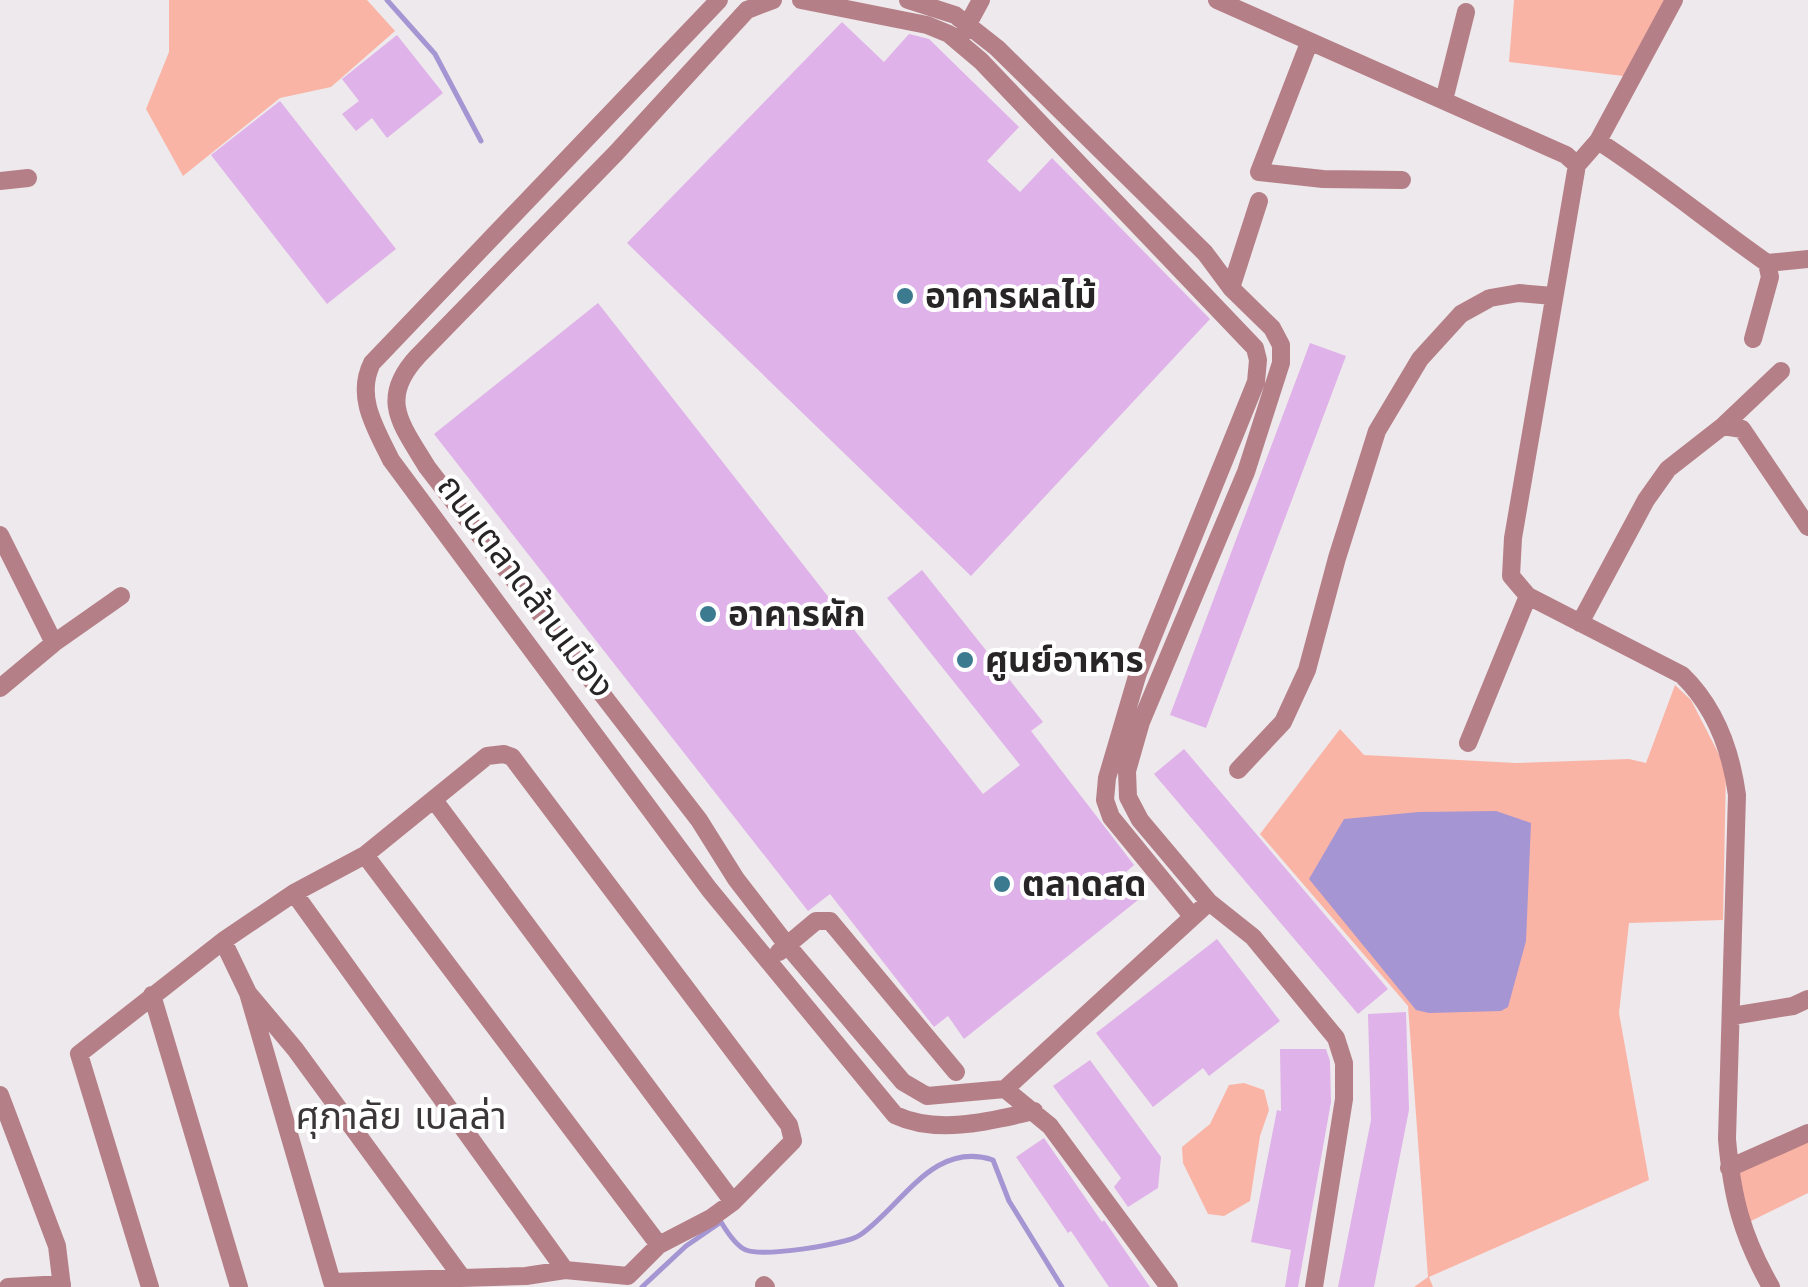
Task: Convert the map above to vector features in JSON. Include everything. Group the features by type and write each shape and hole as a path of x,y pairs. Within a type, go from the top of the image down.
{"street":[{"name":"ถนนตลาดล้านเมือง","path":"718,0 372,364 366,377 365,396 371,420 391,460 709,889 895,1115 912,1123 941,1124 996,1120 1034,1111"},
{"name":"ถนนตลาดล้านเมือง","path":"773,0 746,10 418,356 398,383 394,401 400,423 426,467 698,820 787,944 903,1082 926,1096 1005,1088"},
{"path":"801,0 963,33 998,48 1205,253 1231,288 1272,328 1281,346 1279,376 1246,472 1142,722 1127,771 1128,797 1140,820 1209,902 1253,937 1336,1038 1344,1063 1344,1099 1314,1287"},
{"path":"908,0 955,15 981,61 1255,348 1256,382 1138,673 1107,778 1106,800 1111,817 1192,916"},
{"path":"963,33 981,0"},
{"path":"1217,0 1566,155 1577,165"},
{"path":"1674,0 1598,141 1577,165 1513,538 1512,576 1528,596 1682,675 1701,694 1732,760 1738,795 1727,1139 1732,1195 1747,1240 1771,1287"},
{"path":"1444,100 1466,12"},
{"path":"700,20 722,37"},
{"path":"1309,43 1259,172 1323,180 1402,180"},
{"path":"1059,144 1075,124"},
{"path":"1598,141 1645,171 1733,242 1767,263 1808,259"},
{"path":"0,181 28,178"},
{"path":"534,195 556,214"},
{"path":"1231,288 1259,201"},
{"path":"1185,276 1205,253"},
{"path":"1752,339 1770,277 1767,263"},
{"path":"1238,770 1283,722 1308,670 1337,558 1377,431 1420,359 1461,314 1490,298 1518,293 1553,296"},
{"path":"398,336 418,356"},
{"path":"1580,622 1646,500 1668,470 1781,372"},
{"path":"1723,426 1742,429 1808,527"},
{"path":"0,535 54,643"},
{"path":"0,688 54,643 122,596"},
{"path":"1468,743 1528,596"},
{"path":"520,632 542,616"},
{"path":"150,1287 79,1054 223,941 294,893 365,855 487,756 504,754 512,758 789,1125 793,1141 733,1202 659,1245 628,1276 565,1270 526,1276 460,1276 412,1283 329,1285 248,993 223,941"},
{"path":"633,784 657,766"},
{"path":"434,800 733,1202"},
{"path":"365,855 659,1245"},
{"path":"294,893 565,1270"},
{"path":"1170,1287 1050,1126 1005,1088 1209,902"},
{"path":"769,960 816,921 830,920 956,1072"},
{"path":"248,993 295,1050 460,1276"},
{"path":"152,995 239,1287"},
{"path":"1732,1016 1794,1006 1808,999"},
{"path":"0,1095 57,1246 62,1285 8,1287"},
{"path":"1730,1168 1808,1132"}],"shaded area":[{"path":"169,0 367,0 395,31 331,87 280,98 183,176 146,109 169,52"},
{"path":"1514,0 1674,0 1631,77 1509,62"},
{"path":"1675,685 1691,700 1726,768 1723,920 1629,923 1619,1013 1649,1180 1429,1277 1433,1287 1414,1287 1428,1277 1408,1006 1260,834 1340,729 1364,755 1516,763 1629,759 1646,763"},
{"path":"1496,811 1531,823 1526,941 1508,1007 1501,1011 1416,1010 1309,879 1344,819 1419,812"},
{"path":"1244,1083 1264,1090 1269,1110 1260,1136 1250,1201 1224,1216 1208,1214 1183,1163 1182,1147 1210,1124 1229,1085"},
{"path":"1808,1140 1808,1193 1749,1222 1734,1171"}],"building":[{"name":"อาคารผลไม้","path":"842,22 884,62 909,34 929,39 1019,127 987,161 1020,192 1052,158 1210,319 971,576 627,243"},
{"path":"397,35 443,93 387,138 372,118 356,131 342,114 359,101 342,79"},
{"path":"280,101 396,249 327,304 211,155"},
{"name":"อาคารผัก","path":"598,303 983,794 1020,765 887,598 922,570 1043,722 1031,731 1134,865 1126,872 1143,896 964,1039 948,1016 934,1027 830,894 808,911 434,434"},
{"path":"1310,343 1346,356 1206,728 1170,715"},
{"path":"1184,749 1388,989 1358,1014 1154,774"},
{"path":"1217,939 1280,1021 1209,1076 1203,1068 1153,1107 1096,1033"},
{"path":"1406,1012 1409,1110 1374,1287 1338,1287 1371,1120 1368,1014"},
{"path":"1280,1049 1326,1049 1330,1061 1331,1102 1298,1287 1285,1287 1291,1250 1251,1242 1277,1110 1281,1111"},
{"path":"1090,1060 1161,1157 1158,1188 1128,1207 1114,1187 1121,1178 1053,1086"},
{"path":"1044,1138 1150,1287 1109,1287 1071,1231 1068,1233 1016,1157"}],"waterway":[{"path":"387,0 435,54 481,141"},
{"path":"642,1287 686,1246 721,1222 739,1245 755,1252 804,1249 851,1239 875,1223 936,1167 972,1156 993,1160 1009,1201 1062,1287"}],"place":[{"name":"อาคารผลไม้","path":"905,296"},
{"name":"อาคารผัก","path":"708,614"},
{"name":"ศูนย์อาหาร","path":"965,660"},
{"name":"ตลาดสด","path":"1002,884"}],"district":[{"name":"ศุภาลัย เบลล่า","path":"401,1116"}]}
